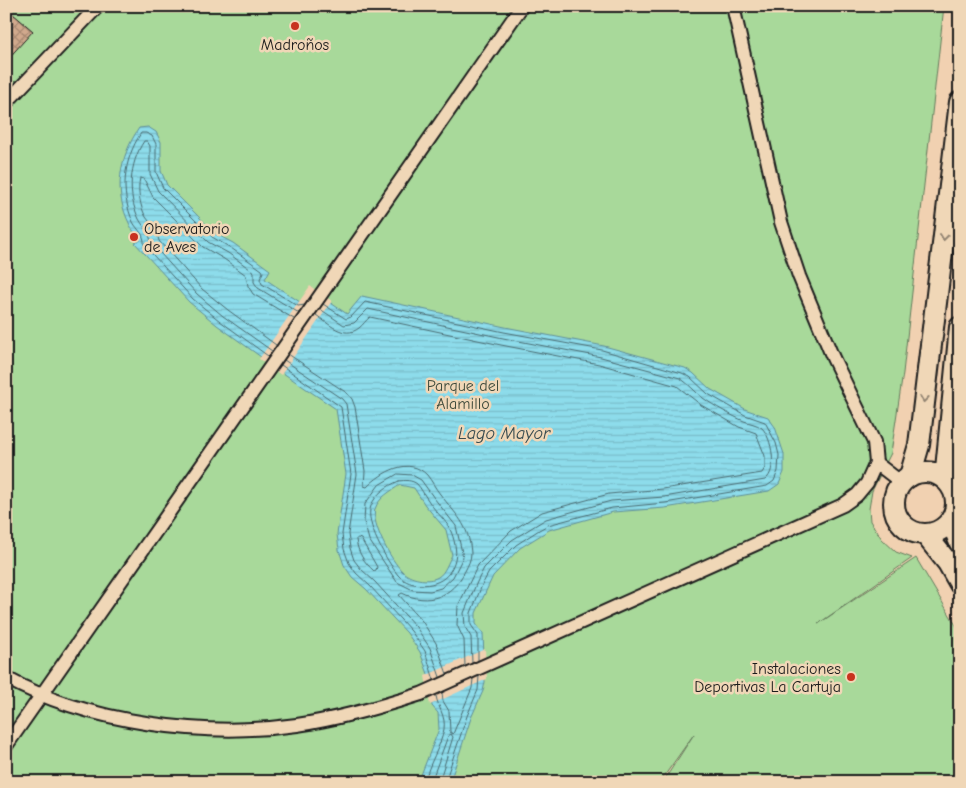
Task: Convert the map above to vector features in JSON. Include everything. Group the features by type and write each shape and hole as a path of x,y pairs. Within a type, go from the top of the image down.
{"street":[{"path":"6,103 98,6"},
{"path":"6,746 522,6"},
{"path":"6,678 82,709 138,722 170,726 264,729 330,720 421,694 843,505 857,496 867,483 876,463 874,442 829,349 798,276 781,222 733,6"},
{"path":"906,480 918,473 928,472 945,479 951,486 956,504 951,521 944,528 935,533 915,532 906,527 897,516 894,501 897,491 906,480 919,445 960,102"},
{"path":"945,479 960,327"},
{"path":"876,463 906,480"},
{"path":"951,521 960,543"},
{"path":"925,534 948,562 960,584"}],"green space":[{"name":"Parque del Alamillo","path":"6,6 944,6 903,373 891,453 872,491 869,509 870,521 882,539 896,552 912,558 818,624 916,558 960,632 960,782 663,782 694,734 660,782 6,782"}],"water":[{"name":"Lago Mayor","path":"148,127 156,132 161,142 161,171 167,185 216,234 233,243 270,270 265,279 300,302 310,289 347,314 362,296 604,346 685,368 710,389 747,410 768,417 775,427 784,454 784,472 779,484 769,491 665,508 613,512 549,530 520,548 493,576 476,613 476,624 483,633 485,682 450,782 420,782 439,729 438,713 432,706 428,674 420,652 407,633 366,589 352,577 344,565 339,550 337,534 346,474 336,409 217,325 189,302 135,243 140,240 131,227 125,213 120,188 123,163 132,139 139,128","holes":["400,485 414,488 425,505 446,530 452,555 440,575 429,580 405,574 388,551 376,523 375,509 382,498"]}],"pier":[{"path":"310,286 332,301 281,375 259,359"},
{"path":"485,649 487,679 430,705 425,676"}],"building":[{"path":"6,8 33,31 6,61"}],"place":[{"name":"Madroños","path":"295,26"},
{"name":"Observatorio de Aves","path":"134,237"},
{"name":"Instalaciones Deportivas La Cartuja","path":"851,677"}]}
